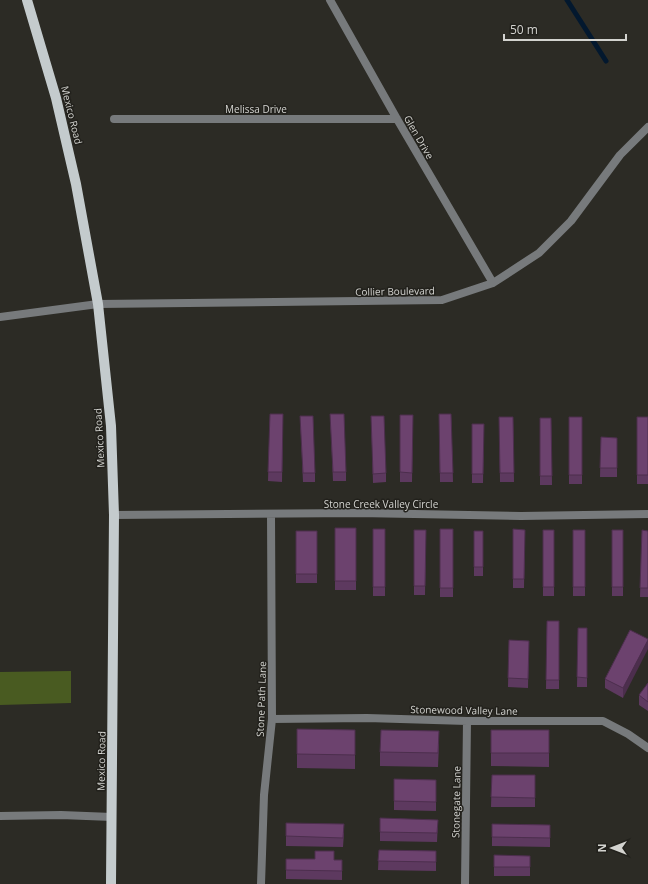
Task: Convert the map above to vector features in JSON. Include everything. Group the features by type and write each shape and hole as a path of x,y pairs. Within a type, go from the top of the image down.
{"main road":[{"name":"Mexico Road","path":"27,0 37,29 58,105 76,184 98,304 111,426 114,515 111,884"}],"street":[{"name":"Glen Drive","path":"330,0 397,119 493,283"},
{"name":"Melissa Drive","path":"114,119 397,119"},
{"name":"Collier Boulevard","path":"0,316 98,304 442,300 493,283 545,248 571,221 620,155 648,128"},
{"name":"Stone Creek Valley Circle","path":"114,515 358,513 521,516 648,514"},
{"name":"Stone Path Lane","path":"261,884 264,795 272,719 272,514"},
{"name":"Stonewood Valley Lane","path":"272,719 367,718 467,721 603,721 628,734 648,748"},
{"name":"Stonegate Lane","path":"465,884 467,721"},
{"path":"0,816 61,815 112,817"}],"green space":[{"path":"71,671 71,703 0,705 0,672"}],"building":[{"path":"270,414 283,414 282,472 268,472"},
{"path":"330,414 344,414 346,472 333,472"},
{"path":"439,414 451,414 453,473 440,473"},
{"path":"400,415 413,415 412,473 400,472"},
{"path":"300,416 313,416 315,473 303,473"},
{"path":"371,416 384,416 386,473 373,474"},
{"path":"499,417 513,417 514,473 500,473"},
{"path":"569,417 582,417 582,475 569,475"},
{"path":"637,417 648,417 648,475 637,475"},
{"path":"540,418 551,418 552,476 540,476"},
{"path":"472,424 484,424 483,474 472,474"},
{"path":"601,437 617,438 617,468 600,468"},
{"path":"335,528 356,528 356,581 335,581"},
{"path":"373,529 385,529 385,587 373,587"},
{"path":"440,529 453,529 453,588 440,588"},
{"path":"513,529 525,530 524,579 513,579"},
{"path":"414,530 426,530 425,586 414,586"},
{"path":"543,530 554,530 554,587 543,587"},
{"path":"573,530 585,530 585,587 573,587"},
{"path":"612,530 623,530 623,587 612,587"},
{"path":"642,530 648,531 648,588 640,588"},
{"path":"296,531 317,531 317,574 296,574"},
{"path":"474,531 483,531 483,567 474,567"},
{"path":"547,621 559,621 559,680 546,680"},
{"path":"578,628 587,628 587,678 577,677"},
{"path":"630,630 648,640 623,688 605,679"},
{"path":"509,640 529,641 528,679 508,678"},
{"path":"648,683 648,702 639,695"},
{"path":"297,729 355,730 355,755 297,754"},
{"path":"381,730 439,731 438,753 380,752"},
{"path":"491,730 549,730 549,753 491,753"},
{"path":"492,775 535,775 535,798 491,797"},
{"path":"394,779 436,780 436,802 394,801"},
{"path":"380,818 438,820 437,833 380,832"},
{"path":"286,823 344,824 343,838 286,836"},
{"path":"492,824 550,825 550,838 492,837"},
{"path":"379,850 436,851 436,862 378,861"},
{"path":"315,851 334,851 334,860 342,860 342,871 286,870 286,859 315,859"},
{"path":"494,855 530,856 530,867 494,867"}],"waterway":[{"path":"567,0 606,61"}]}
